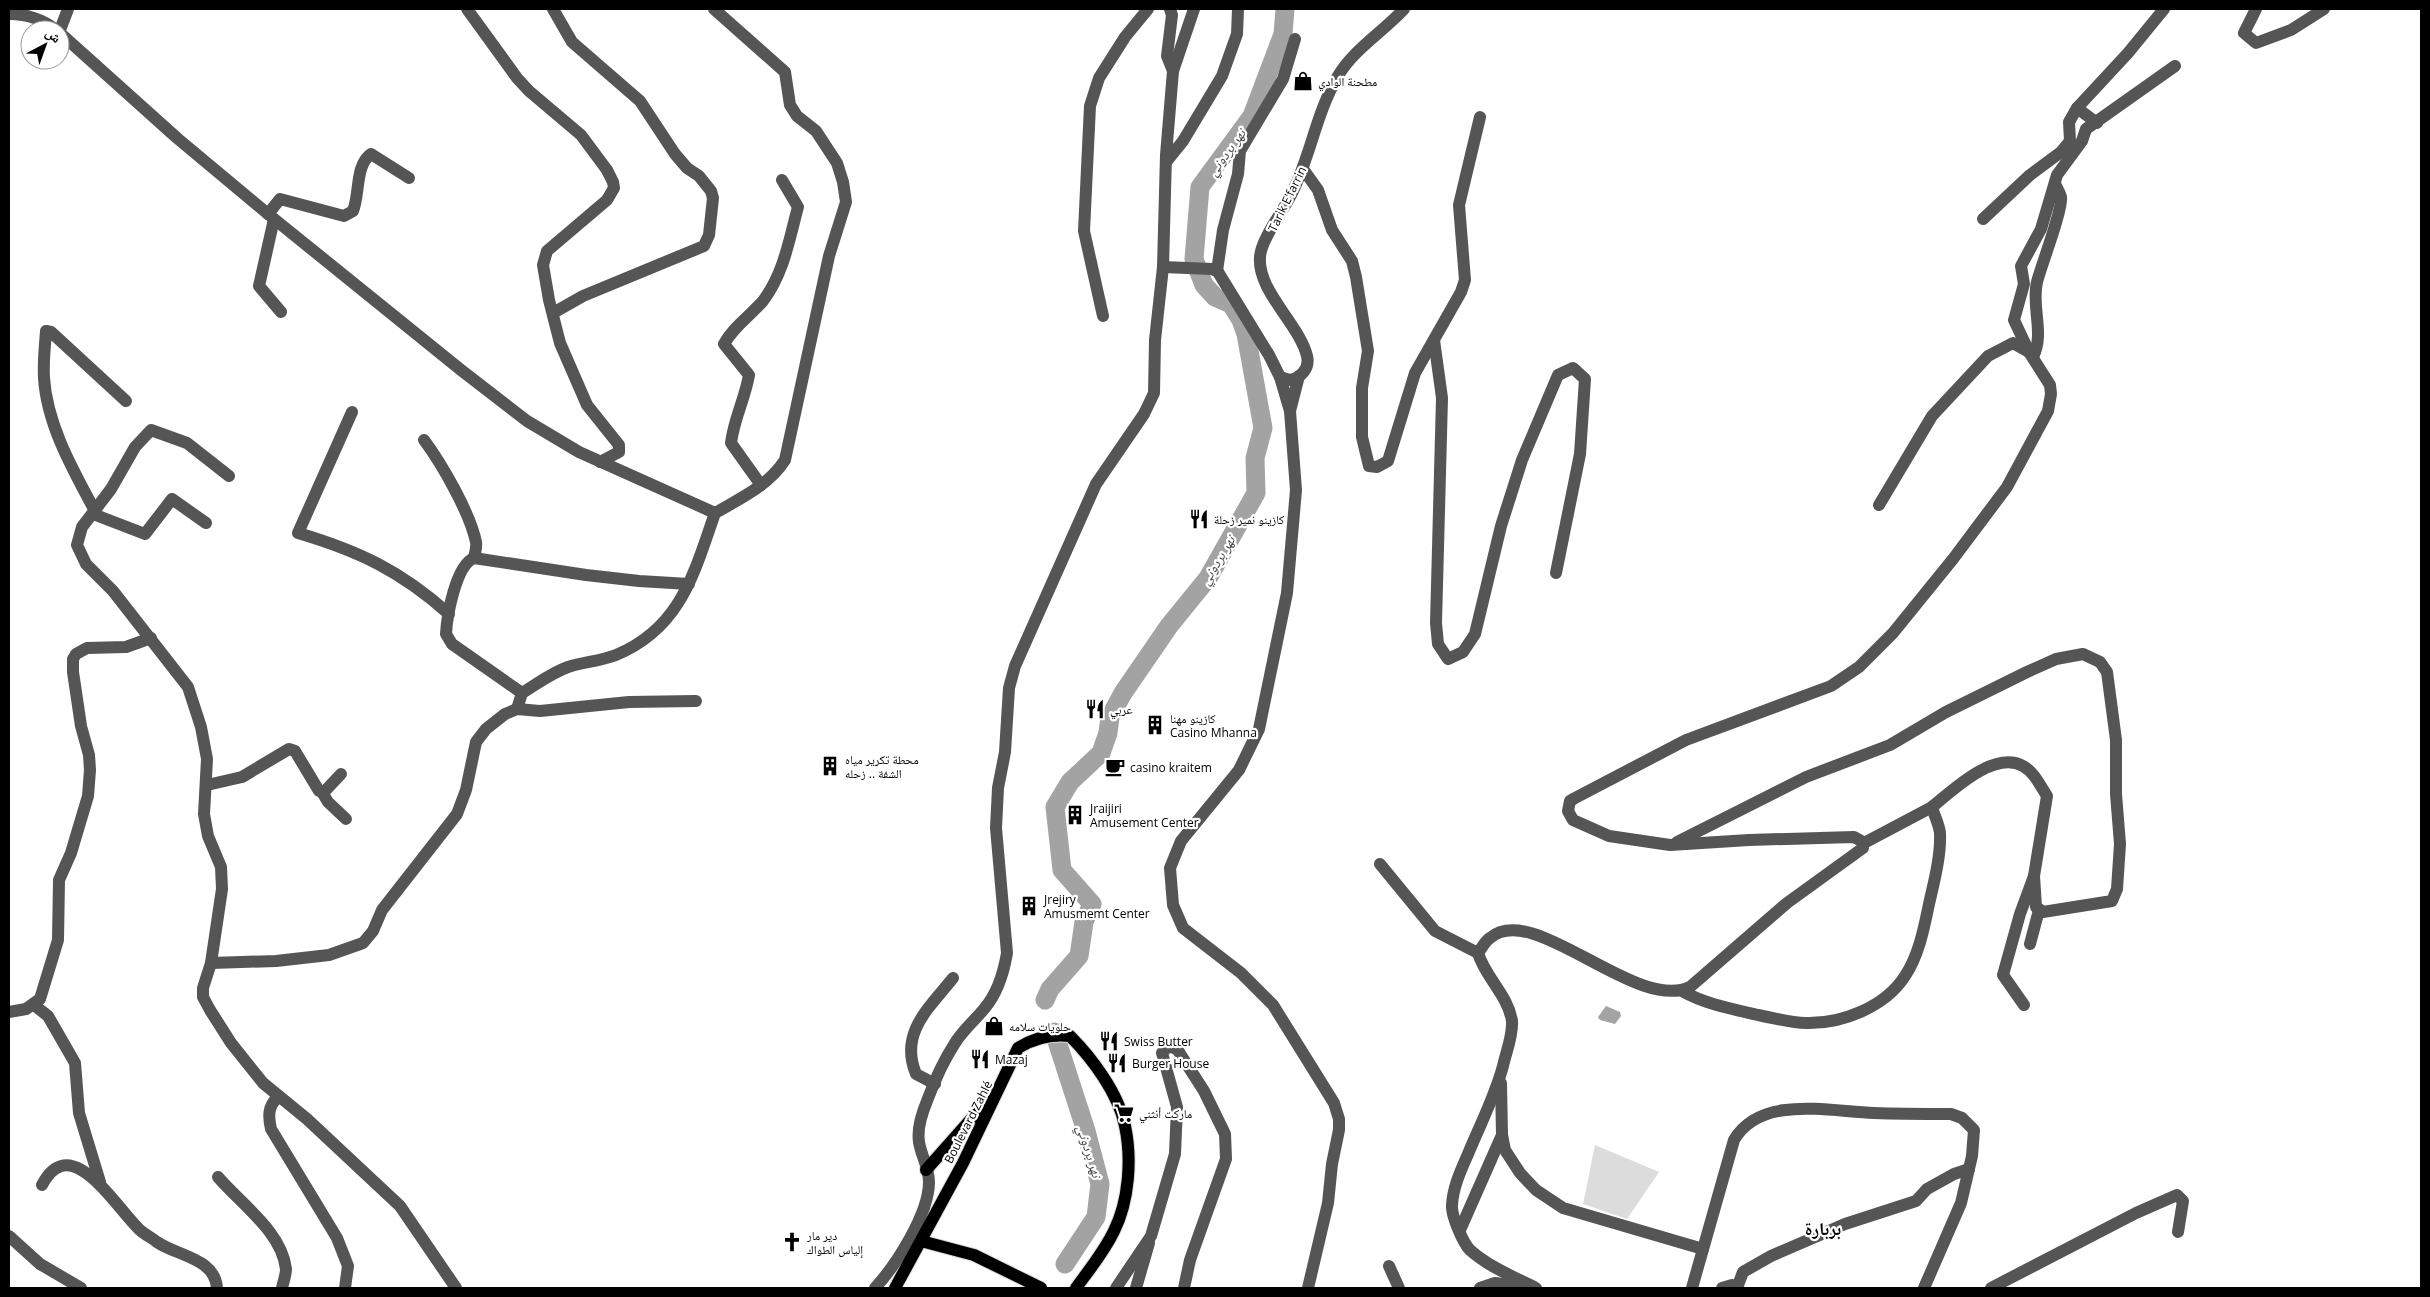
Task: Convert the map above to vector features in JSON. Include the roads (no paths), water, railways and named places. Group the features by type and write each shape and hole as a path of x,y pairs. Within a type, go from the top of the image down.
{"main road":[{"name":"Boulevard Zahlé","path":"895,1288 915,1240 996,1097 1018,1048 1029,1041 1055,1034 1070,1036 1091,1057 1120,1111 1125,1125 1127,1146 1128,1180 1123,1208 1108,1244 1076,1288"},
{"path":"926,1170 973,1117 996,1097"},
{"path":"915,1240 974,1254 1041,1288"}],"street":[{"path":"467,9 517,78 581,135 607,170 613,182 614,188 608,200 553,246 544,258 552,314 560,343 587,405 619,445 619,452 600,462"},
{"path":"552,314 583,296 704,246 709,235 713,198 711,191 699,176 687,168 675,154 640,101 572,42 554,9"},
{"path":"517,709 522,693 569,667 616,655 639,643 663,624 676,608 689,584 701,557 715,513 761,485 777,472 785,460 829,256 844,212 846,192 841,171 824,142 816,131 797,116 790,105 785,72 714,9"},
{"path":"1103,316 1084,231 1090,106 1098,78 1125,37 1148,9"},
{"path":"1170,9 1172,14 1167,56 1173,71"},
{"path":"874,1288 915,1240 928,1187 926,1170 918,1140 921,1118 934,1084 954,1044 986,1007 997,986 1007,953 996,828 998,788 1005,752 1009,688 1015,666 1096,484 1144,414 1154,393 1155,340 1163,267 1166,162 1173,71 1194,9"},
{"path":"1166,162 1183,141 1222,76 1237,34 1238,9"},
{"name":"Tarik E'farrin","path":"1290,411 1299,376 1308,364 1305,348 1270,291 1260,264 1260,256 1303,169 1320,112 1338,77 1350,60 1404,9"},
{"path":"1984,219 2030,175 2061,152 2070,141 2069,122 2077,108 2128,53 2164,9"},
{"path":"2256,9 2244,33 2256,43 2291,30 2324,9"},
{"path":"9,14 20,14 38,20"},
{"path":"1210,270 1238,174 1240,151 1283,79 1295,39"},
{"path":"70,41 177,138 461,370 527,421 600,462 715,513"},
{"path":"1864,843 1854,837 1749,840 1670,845 1609,836 1573,820 1568,811 1570,801 1686,740 1824,690 1853,672 1869,658 1911,612 2008,487 2048,411 2051,394 2050,385 2031,354 2014,320 2024,284 2021,266 2041,229 2054,183 2062,168 2082,141 2086,128 2097,123 2175,66"},
{"path":"2077,108 2097,123"},
{"path":"1303,169 1318,190 1332,230 1352,261 1356,277 1368,351 1362,388 1362,436 1368,466 1377,467 1388,461 1415,373 1461,292 1465,280 1459,205 1480,117"},
{"path":"281,312 260,286 271,216 280,198 344,216 353,211 357,201 361,169 365,158 371,154 409,178"},
{"path":"761,485 731,443 734,422 746,392 750,375 724,344 732,330 761,302 774,284 784,261 798,208 782,180"},
{"path":"2031,354 2038,347 2039,330 2036,284 2061,198 2054,183"},
{"path":"1163,267 1210,270 1258,335 1280,377 1290,411 1296,490 1288,593 1259,729 1239,770 1181,841 1170,868 1173,905 1183,928 1241,973 1273,1005 1334,1103 1339,1119 1339,1130 1332,1164 1328,1203 1308,1288"},
{"path":"126,401 51,332 46,331 44,378 50,414 76,476 94,512 145,534 172,499 206,523"},
{"path":"1434,340 1442,398 1436,623 1438,644 1448,659 1463,652 1475,634 1501,526 1522,460 1558,375 1573,368 1586,379 1580,454 1556,573"},
{"path":"1879,505 1932,416 1988,356 2013,343 2031,354"},
{"path":"1280,377 1290,380 1299,376"},
{"path":"352,412 298,532 375,561 421,589 449,614"},
{"path":"229,476 187,443 151,430 135,447 111,489 82,526 77,545 86,564 113,591 188,687 201,726 207,759 204,814 208,836 220,867 222,889 211,963 203,988 204,997 210,1010 220,1028 254,1073 278,1097 307,1119 388,1193 424,1238 456,1288"},
{"path":"424,440 437,457 469,523 476,544 474,558"},
{"path":"522,693 452,644 446,634 449,614 463,566 474,558 595,576 689,584"},
{"path":"9,1012 26,1009 34,1005 40,998 58,940 59,880 72,854 88,796 89,755 81,726 74,659 76,654 87,648 126,647 151,638"},
{"path":"1670,845 1806,777 1890,745 1946,712 2056,658 2083,654 2100,662 2107,672 2116,740 2116,794 2120,844 2118,889 2115,897 2109,903 2046,912 2036,908 2034,876"},
{"path":"211,963 276,961 329,955 362,943 373,931 382,910 458,814 466,790 476,742 486,729 505,714 517,709 540,711 629,702 696,701"},
{"path":"207,785 242,777 292,749 319,791 346,819"},
{"path":"1478,953 1490,937 1505,931 1530,932 1629,979 1665,991 1682,991 1690,987 1787,903 1861,850 1864,843 1932,807 1967,779 1996,763 2022,765 2033,773 2047,796 2034,876 2020,914 2003,975 2024,1005"},
{"path":"322,792 341,774"},
{"path":"1682,991 1698,1000 1794,1023 1808,1024 1857,1014 1880,1000 1905,976 1917,950 1924,928 1940,831 1932,807"},
{"path":"1380,864 1435,932 1478,953 1481,963 1496,985 1509,1010 1512,1022 1511,1034 1500,1078 1457,1180 1452,1205 1453,1217 1469,1248 1486,1262 1536,1288"},
{"path":"2030,944 2039,910"},
{"path":"934,1084 916,1074 910,1060 911,1041 917,1023 952,978"},
{"path":"34,1005 48,1016 75,1062 79,1113 102,1186"},
{"path":"1136,1288 1175,1154 1177,1107 1162,1053 1168,1046 1177,1049 1204,1091 1225,1134 1226,1159 1218,1187 1190,1260 1184,1288"},
{"path":"1500,1078 1502,1135 1506,1150 1520,1173 1536,1190 1563,1208 1703,1249"},
{"path":"278,1097 270,1107 269,1120 271,1129 337,1238 348,1266 347,1285"},
{"path":"1692,1288 1734,1140 1743,1128 1770,1114 1784,1110 1820,1109 1874,1114 1951,1114 1962,1118 1974,1130 1969,1169 1961,1203 1924,1288"},
{"path":"1460,1230 1502,1135"},
{"path":"42,1185 48,1172 55,1168 71,1167 82,1169 102,1186 141,1230 162,1245 202,1263 213,1272 217,1288"},
{"path":"1722,1288 1732,1284 1737,1288 1743,1272 1771,1256 1845,1224 1916,1201 1927,1190 1954,1174 1969,1169"},
{"path":"218,1178 267,1227 272,1235 286,1270 282,1288"},
{"path":"1991,1288 2136,1213 2177,1195 2183,1201 2178,1232"},
{"path":"9,1236 40,1264 81,1288"},
{"path":"1116,1288 1151,1236"},
{"path":"1389,1266 1399,1288"},
{"path":"1480,1288 1495,1283 1536,1288"}],"waterway":[{"name":"نهر بردوني","path":"1045,1000 1050,989 1079,956 1084,922 1092,904 1062,870 1055,807 1070,782 1101,753 1108,733 1110,717 1123,693 1169,626 1208,578 1256,493 1255,458 1263,428 1246,334 1241,320 1231,304 1215,297 1204,285 1194,259 1200,187 1252,116 1283,34 1285,9"},
{"name":"نهر بردوني","path":"1054,1032 1086,1131 1100,1184 1096,1217 1065,1264"}],"place":[{"name":"مطحنة الوادي","path":"1303,81"},
{"name":"كازينو نمير زحلة","path":"1199,519"},
{"name":"عربي","path":"1095,709"},
{"name":"كازينو مهنا Casino Mhanna","path":"1155,725"},
{"name":"محطة تكرير مياه الشفة .. زحله","path":"830,766"},
{"name":"casino kraitem","path":"1115,767"},
{"name":"Jraijiri Amusement Center","path":"1075,815"},
{"name":"Jrejiry Amusmemt Center","path":"1029,906"},
{"name":"حلويات سلامه","path":"994,1026"},
{"name":"Swiss Butter","path":"1109,1041"},
{"name":"Mazaj","path":"980,1059"},
{"name":"Burger House","path":"1117,1063"},
{"name":"ماركت أنثني","path":"1124,1113"},
{"name":"دير مار إلياس الطواك","path":"792,1242"}],"district":[{"name":"بربارة","path":"1823,1228"}]}
